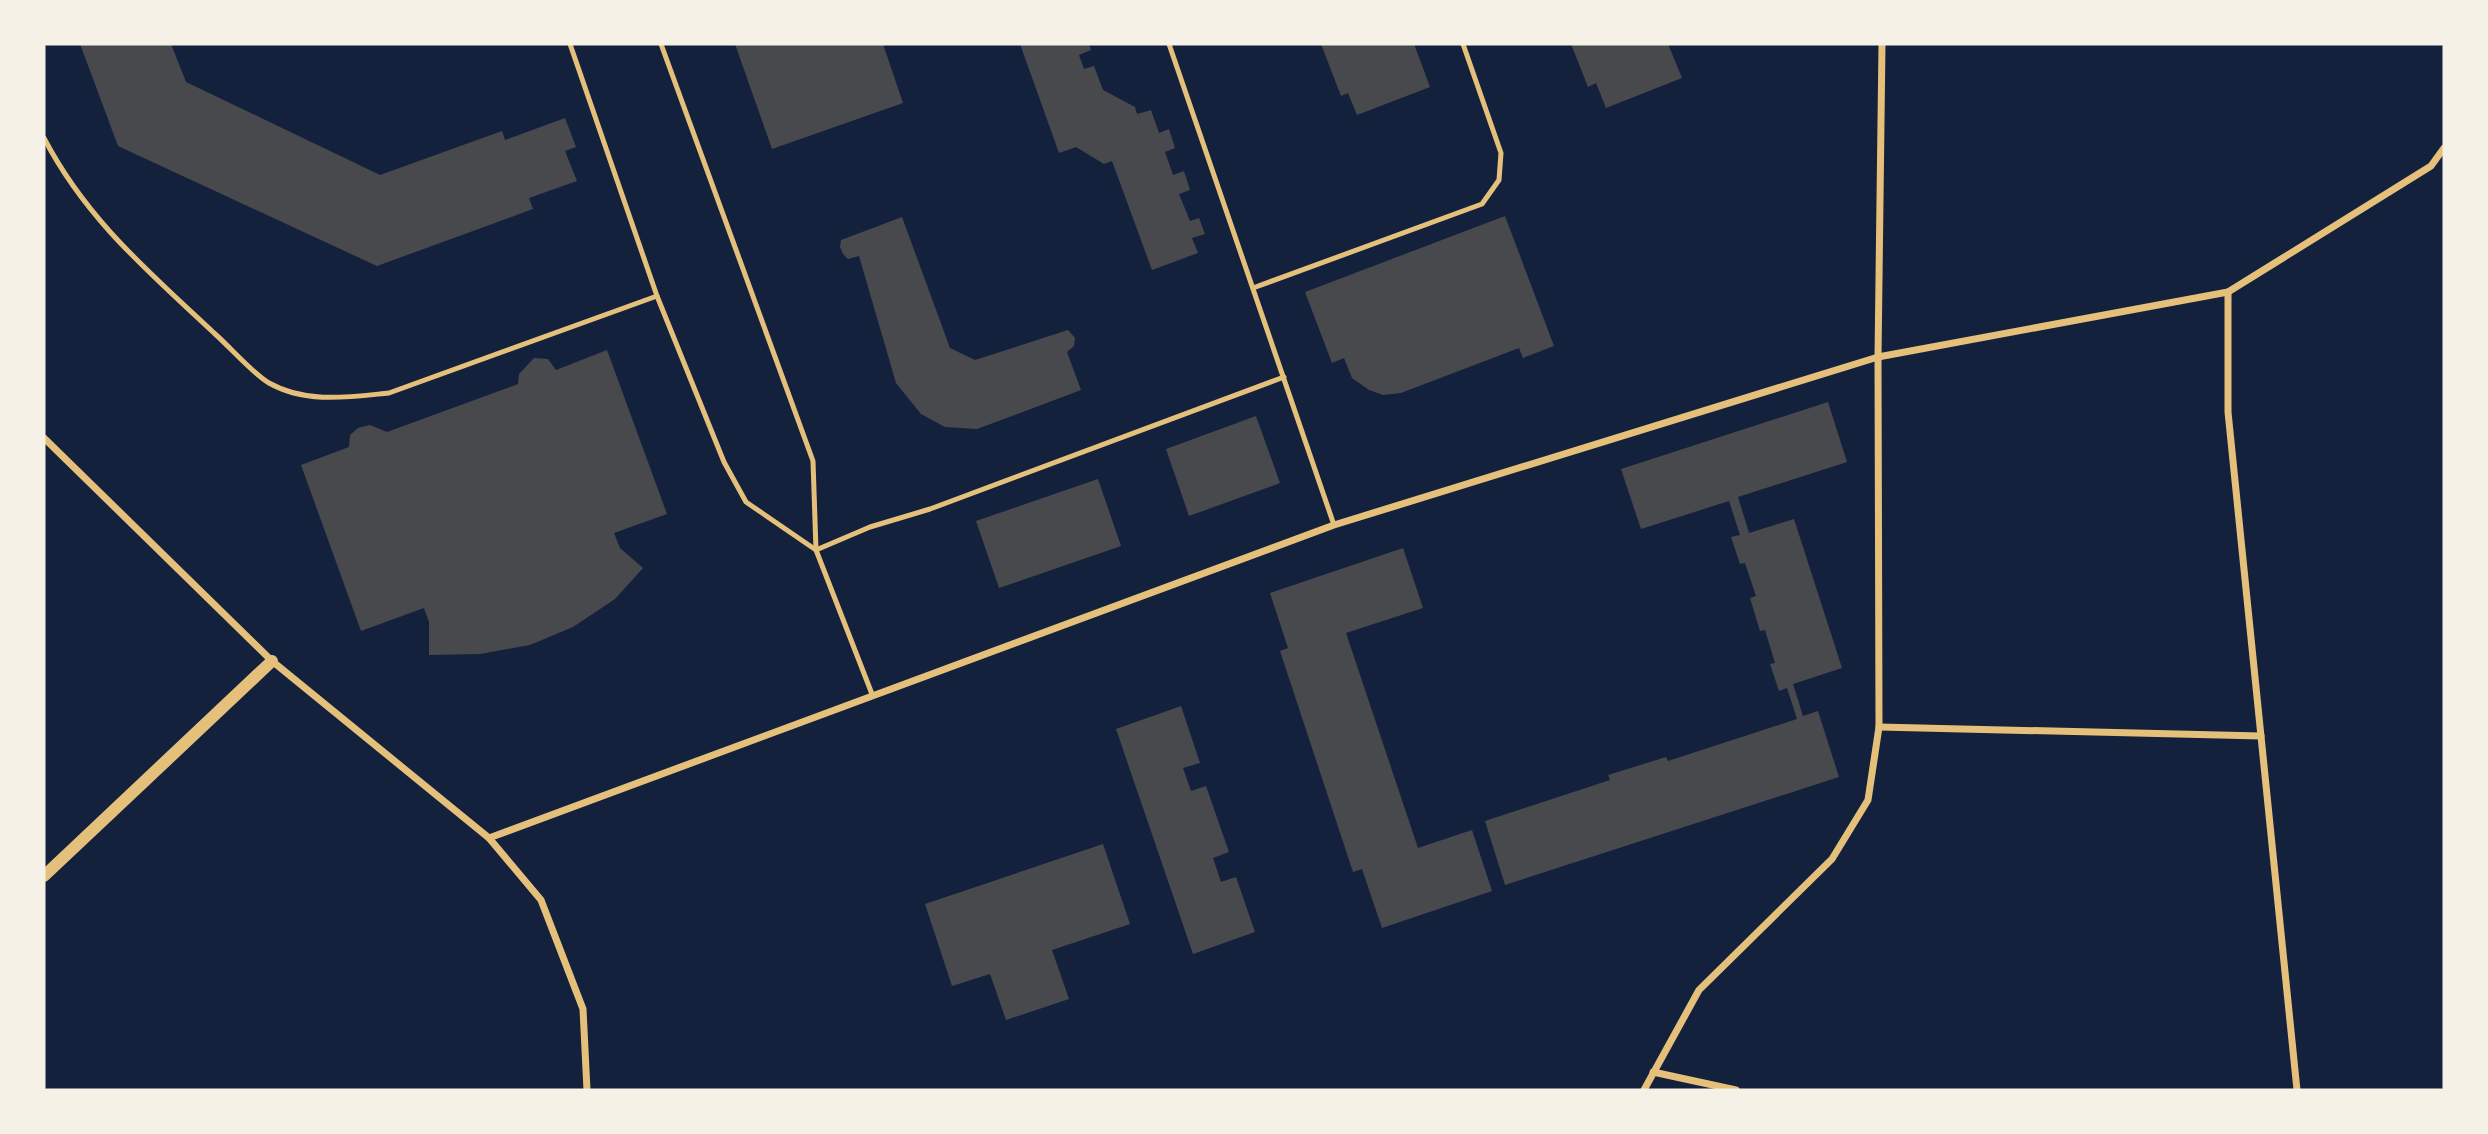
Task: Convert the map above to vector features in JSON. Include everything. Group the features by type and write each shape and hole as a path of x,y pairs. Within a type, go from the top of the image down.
{"street":[{"path":"1644,1090 1699,990 1832,859 1868,800 1879,727 1878,357 1882,44"},
{"path":"489,838 1334,525 1878,357 2228,292 2431,166 2444,148"},
{"path":"2228,292 2228,412 2297,1090"},
{"path":"44,438 272,661 489,838 541,900 583,1009 587,1090"},
{"path":"44,876 272,661"},
{"path":"1879,727 2261,736"},
{"path":"1653,1072 1736,1090"}],"lane":[{"path":"570,44 657,296 719,451 746,502 816,550"},
{"path":"661,44 813,461 816,550 872,694"},
{"path":"1169,44 1334,525"},
{"path":"1253,288 1482,204 1499,180 1501,153 1463,44"},
{"path":"44,138 62,173 122,247 268,383 305,396 345,398 389,393 657,296"},
{"path":"816,550 870,527 930,509 1284,377"}],"building":[{"path":"80,44 171,44 186,82 380,175 502,131 505,140 565,118 576,147 565,151 577,181 529,198 533,209 377,266 118,146"},
{"path":"735,44 883,44 903,103 772,149"},
{"path":"1020,44 1089,44 1091,50 1079,55 1084,69 1094,66 1103,90 1135,107 1137,114 1151,110 1159,133 1169,129 1175,148 1165,152 1173,175 1184,171 1190,190 1179,194 1190,221 1199,218 1205,234 1192,238 1198,253 1152,270 1112,161 1104,164 1076,147 1059,153"},
{"path":"1321,44 1414,44 1430,87 1357,115 1348,93 1341,96"},
{"path":"1571,44 1668,44 1682,78 1606,108 1596,83 1588,87"},
{"path":"1505,216 1554,346 1523,358 1519,348 1401,393 1383,395 1369,390 1352,378 1344,358 1332,363 1305,292"},
{"path":"902,217 950,348 975,360 1068,330 1075,338 1074,346 1067,352 1081,390 977,429 945,427 921,414 896,383 859,256 848,259 840,247 841,240"},
{"path":"607,350 667,514 614,533 620,548 643,568 615,599 573,627 530,645 480,654 429,655 429,622 424,608 361,631 301,465 349,447 350,435 358,428 370,425 387,432 518,384 519,374 534,358 548,359 556,370"},
{"path":"1828,402 1847,462 1738,497 1749,533 1794,519 1842,668 1793,684 1803,716 1818,711 1839,777 1505,885 1485,821 1610,780 1608,775 1666,757 1668,761 1797,719 1787,688 1779,691 1770,664 1775,663 1765,630 1760,631 1750,598 1756,596 1745,563 1740,564 1731,537 1740,535 1729,501 1641,529 1621,469"},
{"path":"1256,416 1280,483 1189,516 1166,449"},
{"path":"1098,479 1121,546 999,588 976,521"},
{"path":"1403,548 1423,608 1346,633 1418,848 1472,830 1492,891 1382,928 1362,869 1353,872 1280,651 1288,648 1270,593"},
{"path":"1181,706 1200,763 1183,768 1191,791 1206,786 1229,852 1213,858 1221,882 1236,877 1255,932 1193,954 1116,729"},
{"path":"1103,844 1130,924 1052,950 1069,999 1006,1020 990,974 952,986 925,904"}]}
